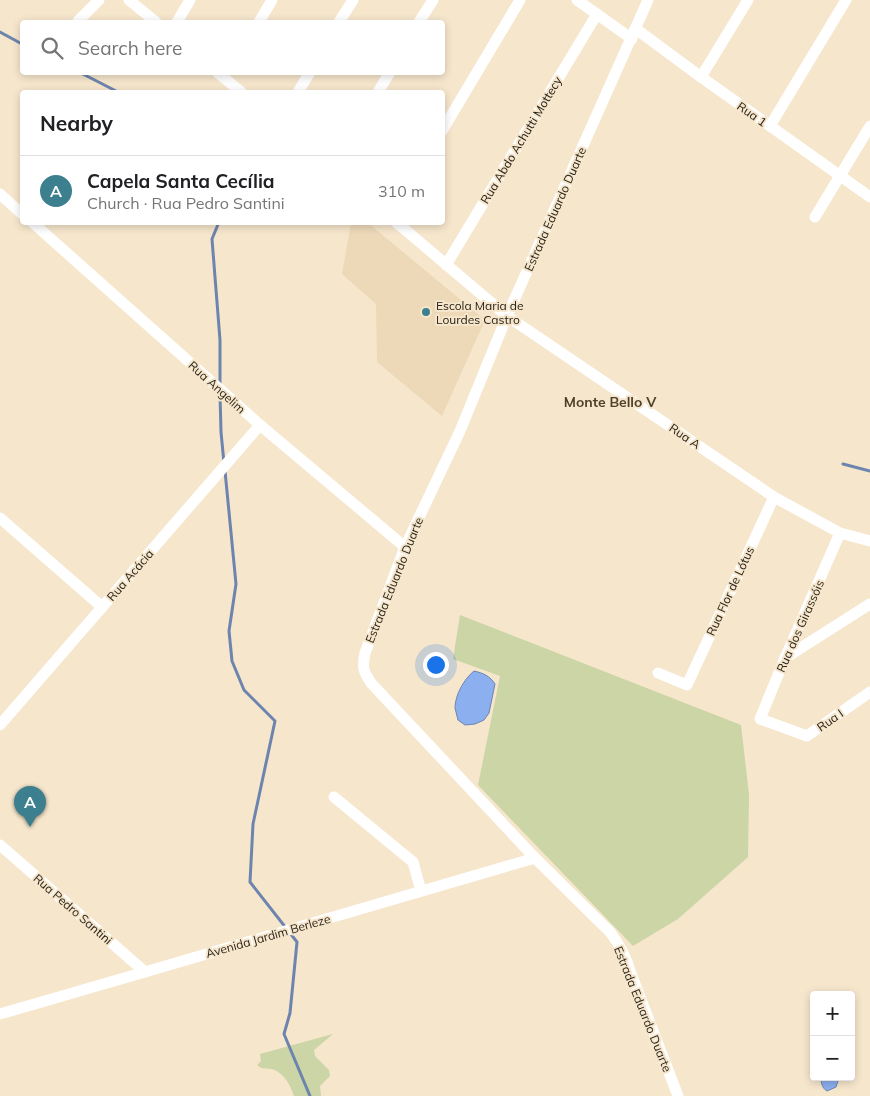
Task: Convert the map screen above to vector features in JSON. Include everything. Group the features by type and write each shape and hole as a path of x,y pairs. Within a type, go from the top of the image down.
{"street":[{"path":"79,20 99,0"},
{"path":"129,0 154,20"},
{"path":"178,20 190,0"},
{"path":"260,20 272,0"},
{"path":"341,20 353,0"},
{"path":"420,20 433,0"},
{"path":"445,126 520,0"},
{"name":"Rua 1","path":"576,0 701,77 870,197"},
{"name":"Estrada Eduardo Duarte","path":"648,0 507,316 460,431 405,547 362,665 371,683 535,858 610,932 626,957 678,1096"},
{"path":"701,77 748,0"},
{"path":"770,126 846,0"},
{"name":"Rua Abdo Achutti Mottecy","path":"446,265 597,14"},
{"path":"224,75 238,90"},
{"path":"299,90 308,75"},
{"path":"379,90 388,75"},
{"path":"815,218 870,126"},
{"path":"0,194 20,212"},
{"name":"Rua Angelim","path":"35,225 260,425 405,547"},
{"name":"Rua A","path":"399,225 507,316 774,497 840,533 870,541"},
{"name":"Rua Acácia","path":"0,725 260,425"},
{"name":"Rua Flor de Lótus","path":"658,674 687,685 774,497"},
{"path":"0,518 102,607"},
{"name":"Rua dos Girassóis","path":"760,719 840,533"},
{"path":"785,658 870,604"},
{"name":"Rua I","path":"760,719 807,736 870,692"},
{"path":"334,797 413,862 421,891"},
{"name":"Rua Pedro Santini","path":"0,845 145,972"},
{"name":"Avenida Jardim Berleze","path":"0,1014 535,858"}],"shaded area":[{"name":"Escola Maria de Lourdes Castro","path":"351,225 370,225 485,320 442,416 377,362 376,304 342,274"}],"green space":[{"path":"460,615 741,725 749,795 748,857 678,919 633,946 478,785 500,676 453,659"},
{"path":"333,1034 314,1050 315,1056 329,1070 330,1076 320,1086 321,1096 294,1096 283,1076 275,1070 262,1068 257,1065 261,1061 260,1054"}],"water":[{"path":"474,671 486,675 495,684 489,713 484,720 475,724 465,725 458,720 455,703 461,688"},
{"path":"822,1081 838,1081 836,1087 827,1091"}],"waterway":[{"path":"0,32 20,43"},
{"path":"85,75 114,90"},
{"path":"218,225 212,239 220,340 220,385"},
{"path":"220,394 224,463"},
{"path":"843,464 870,471"},
{"path":"225,471 236,584 229,631 232,661 244,690 275,721 253,824 250,882 297,942 290,1013 284,1034 310,1096"}],"place":[{"name":"Escola Maria de Lourdes Castro","path":"426,312"},
{"name":"Capela Santa Cecília","path":"30,827"}],"district":[{"name":"Monte Bello V","path":"610,402"}]}
